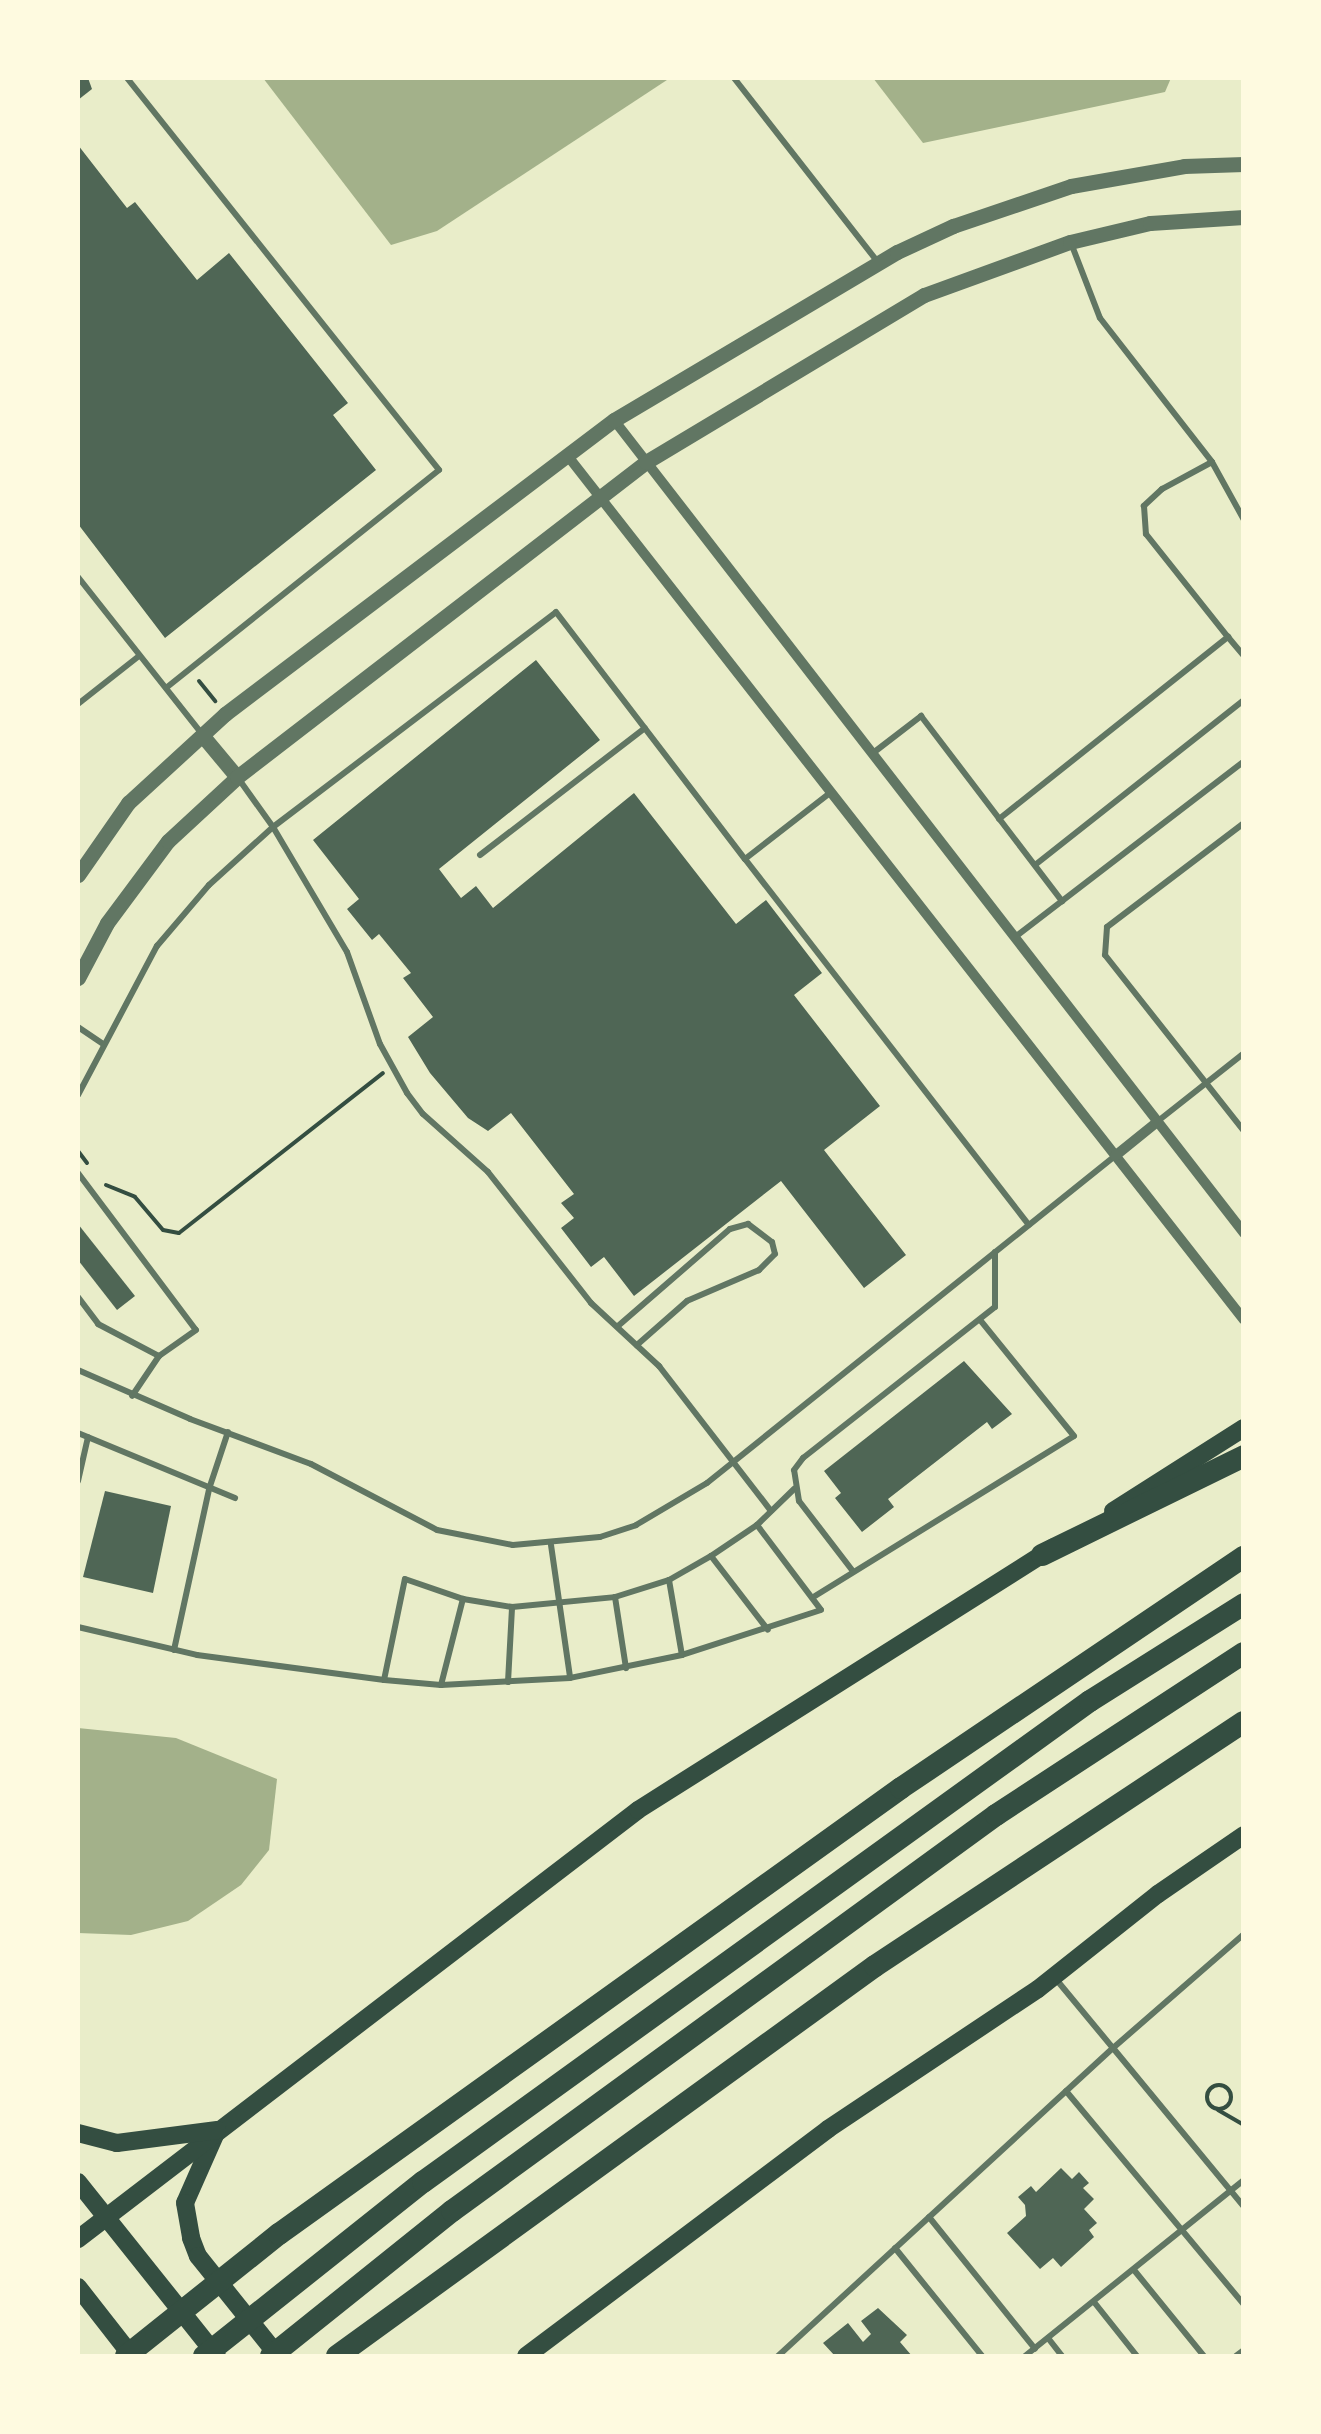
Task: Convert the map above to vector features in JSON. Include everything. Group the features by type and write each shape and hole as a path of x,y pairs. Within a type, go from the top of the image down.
{"highway":[{"path":"1042,1555 1244,1456"},
{"path":"129,2356 279,2234 901,1788 1244,1557"},
{"path":"204,2356 423,2182 1090,1701 1244,1604"},
{"path":"274,2356 452,2211 996,1815 1244,1653"},
{"path":"337,2356 875,1966 1244,1722"}],"main road":[{"path":"78,2239 638,1810 1244,1428"},
{"path":"526,2356 828,2130 1053,1976 1158,1894 1244,1835"},
{"path":"78,2133 117,2143 217,2130"},
{"path":"217,2130 185,2204 191,2238 198,2256 274,2356"},
{"path":"78,2182 218,2356"},
{"path":"78,2287 129,2356"}],"street":[{"path":"78,875 128,803 202,734 614,420 879,262 971,219 1071,186 1184,166 1244,164"},
{"path":"78,978 107,922 168,841 237,776 646,462 924,295 1070,242 1150,223 1244,217"},
{"path":"614,420 1244,1233"},
{"path":"567,455 1244,1320"},
{"path":"202,734 237,776"},
{"path":"1115,1156 1157,1122"}],"lane":[{"path":"126,78 439,470 166,688"},
{"path":"734,78 879,262"},
{"path":"1070,242 1100,318 1212,462 1244,520"},
{"path":"1212,462 1162,489 1144,506 1146,534 1244,656"},
{"path":"78,577 202,734"},
{"path":"78,1095 102,1042 157,946 209,885 273,827 556,612 1029,1225"},
{"path":"999,819 1228,637"},
{"path":"78,704 140,655"},
{"path":"1034,865 1244,700"},
{"path":"872,754 921,716 1062,901"},
{"path":"480,855 645,728"},
{"path":"1014,937 1244,761"},
{"path":"237,776 273,827 347,952 390,1066 423,1114 488,1172 591,1303 637,1344 771,1511"},
{"path":"745,859 831,792"},
{"path":"1244,823 1107,927 1105,956 1244,1131"},
{"path":"78,1027 102,1042"},
{"path":"1157,1122 1244,1054"},
{"path":"78,1370 132,1396 311,1464 437,1530 486,1542 550,1545 600,1538 672,1506 733,1461 1115,1156"},
{"path":"78,1173 196,1330 159,1356 132,1396"},
{"path":"618,1326 730,1229 748,1224 772,1242 775,1254 759,1270 687,1301 637,1344"},
{"path":"852,1570 794,1489 794,1470 803,1458 995,1306 995,1252"},
{"path":"78,1297 98,1324 159,1356"},
{"path":"815,1596 1074,1436 980,1320"},
{"path":"174,1650 209,1489 228,1432"},
{"path":"78,1433 235,1498"},
{"path":"78,1480 88,1437"},
{"path":"384,1680 405,1578 463,1599 512,1607 614,1597 669,1580 711,1556 757,1525 794,1489"},
{"path":"78,1627 174,1650 384,1680 441,1685 570,1678 682,1655 821,1610 815,1596 757,1525"},
{"path":"550,1545 570,1678"},
{"path":"711,1556 768,1630"},
{"path":"669,1580 682,1655"},
{"path":"614,1597 626,1668"},
{"path":"441,1685 463,1599"},
{"path":"508,1682 512,1607"},
{"path":"778,2356 1066,2091 1244,1934"},
{"path":"1053,1976 1244,2207"},
{"path":"1066,2091 1244,2305"},
{"path":"1025,2356 1244,2180"},
{"path":"929,2218 1034,2349"},
{"path":"895,2248 982,2356"},
{"path":"1134,2270 1204,2356"},
{"path":"1094,2302 1137,2356"},
{"path":"1048,2338 1062,2356"},
{"path":"1236,2356 1244,2350"}],"path":[{"path":"190,669 218,705"},
{"path":"104,1184 134,1196 163,1230 179,1233 390,1066"},
{"path":"78,1150 95,1173"},
{"path":"1216,2109 1228,2105 1231,2098 1222,2085 1207,2094 1210,2105 1216,2109 1244,2125"}],"shaded area":[{"path":"263,78 670,78 437,231 391,245"},
{"path":"873,78 1171,78 1165,92 923,143"},
{"path":"78,1728 176,1738 277,1779 269,1850 241,1885 188,1921 131,1935 78,1933"}],"building":[{"path":"78,78 88,78 92,89 78,100"},
{"path":"78,145 127,208 135,202 197,280 229,253 348,403 333,415 376,470 165,638 78,524"},
{"path":"536,660 600,740 439,869 461,898 476,886 493,908 634,793 736,924 766,900 822,973 794,995 880,1106 824,1150 906,1255 864,1288 781,1181 634,1296 604,1257 591,1267 561,1228 574,1218 561,1203 574,1194 511,1113 488,1131 468,1118 430,1073 408,1037 433,1017 403,978 411,973 379,934 372,940 347,909 359,899 313,840"},
{"path":"78,1224 135,1296 117,1310 78,1260"},
{"path":"964,1361 1012,1414 992,1429 987,1422 888,1499 894,1507 862,1532 835,1498 841,1493 824,1471"},
{"path":"105,1491 171,1506 153,1593 83,1577"},
{"path":"1061,2168 1072,2179 1079,2172 1089,2183 1083,2188 1094,2199 1084,2209 1097,2223 1089,2230 1094,2237 1061,2267 1053,2258 1040,2269 1007,2233 1026,2216 1025,2205 1018,2197 1031,2186 1036,2192"},
{"path":"878,2308 907,2335 900,2342 912,2356 835,2356 823,2343 848,2323 863,2342 871,2334 861,2321"}]}
